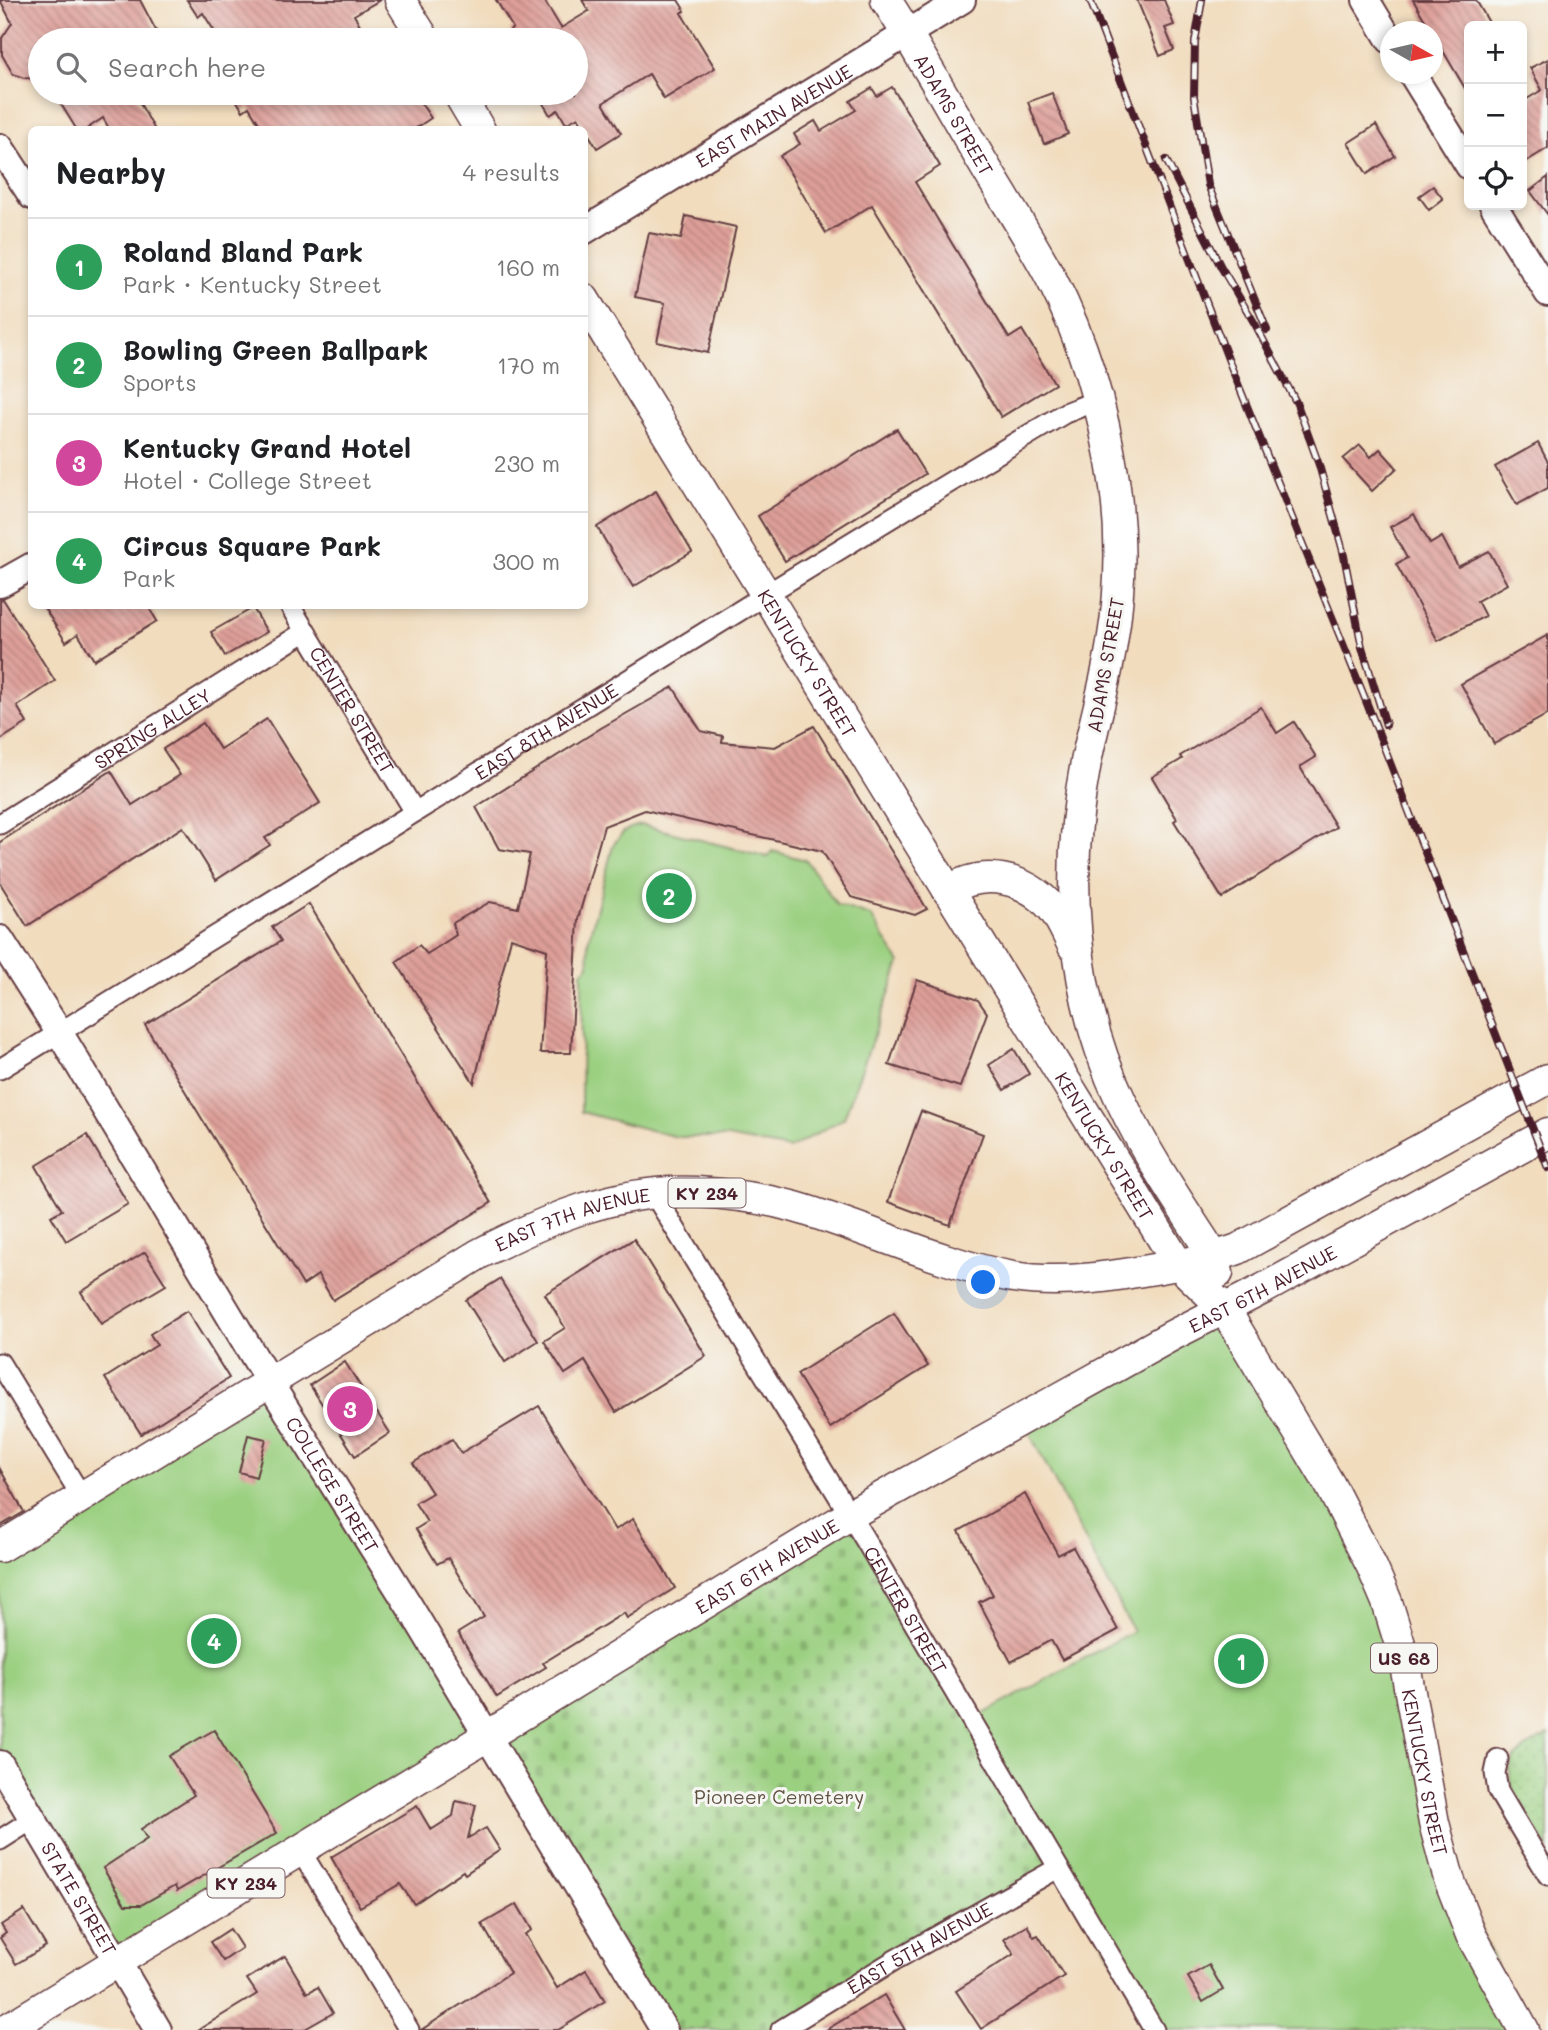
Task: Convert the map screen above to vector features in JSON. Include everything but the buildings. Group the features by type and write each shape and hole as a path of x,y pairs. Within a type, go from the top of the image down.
{"main road":[{"path":"400,0 418,28"},
{"name":"ADAMS STREET","path":"886,0 1052,281 1081,345 1098,400 1116,499 1118,601 1112,645 1086,764 1076,828 1074,897 1079,956 1087,1001 1100,1047 1120,1099 1156,1166 1215,1258 1224,1308"},
{"path":"465,105 478,126"},
{"name":"KENTUCKY STREET","path":"588,305 1178,1264 1224,1308 1330,1485 1377,1579 1403,1654 1434,1823 1449,1879 1471,1935 1524,2030"},
{"path":"948,891 962,882 986,877 1026,887 1054,910 1079,956"},
{"path":"1215,1258 1238,1250 1544,1082"},
{"name":"EAST 6TH AVENUE","path":"5,2030 850,1515 1548,1133"},
{"name":"EAST 7TH AVENUE","path":"0,1547 480,1254 526,1230 593,1205 654,1194 693,1192 751,1197 796,1208 966,1265 1014,1277 1056,1281 1101,1278 1215,1258"}],"street":[{"name":"EAST MAIN AVENUE","path":"588,229 962,0"},
{"path":"1366,0 1380,22"},
{"path":"1418,84 1464,158"},
{"path":"0,146 28,191"},
{"path":"1496,210 1548,293"},
{"name":"EAST 8TH AVENUE","path":"0,1069 201,947 766,594 1065,413 1098,400"},
{"path":"0,584 28,568"},
{"name":"CENTER STREET","path":"292,609 415,812"},
{"name":"SPRING ALLEY","path":"0,824 306,631"},
{"name":"COLLEGE STREET","path":"0,939 59,1032 269,1382 335,1485 664,2030"},
{"name":"CENTER STREET","path":"654,1194 850,1515 1154,2030"},
{"path":"0,1363 82,1497"},
{"path":"1498,1759 1495,1773 1498,1791 1548,1875"},
{"name":"STATE STREET","path":"0,1764 159,2030"},
{"path":"0,1840 33,1819"},
{"path":"300,1850 409,2030"},
{"name":"EAST 5TH AVENUE","path":"781,2030 893,1961 1058,1868"}],"green space":[{"path":"642,825 768,857 772,851 806,860 837,905 871,916 900,963 844,1118 789,1149 727,1137 677,1137 581,1112 582,972 589,965 588,942 613,846 625,831"},
{"path":"1224,1308 1377,1579 1434,1823 1524,2030 1155,2030 971,1721 1133,1631 1022,1419"},
{"path":"269,1382 486,1735 117,1961 0,1765 0,1547"},
{"name":"Pioneer Cemetery","path":"853,1513 1058,1868 784,2030 663,2030 486,1735"},
{"path":"1548,1735 1548,1850 1510,1783 1510,1769 1514,1759 1524,1749"}],"railway":[{"path":"1090,0 1230,364 1364,696 1548,1168"},
{"path":"1202,0 1195,42 1194,97 1208,185 1267,330"},
{"path":"1166,160 1221,267 1297,404 1319,465 1343,551 1362,647 1386,725"}],"place":[{"name":"Bowling Green Ballpark","path":"669,896"},
{"name":"Kentucky Grand Hotel","path":"350,1409"},
{"name":"Circus Square Park","path":"214,1641"},
{"name":"Roland Bland Park","path":"1241,1661"}]}
